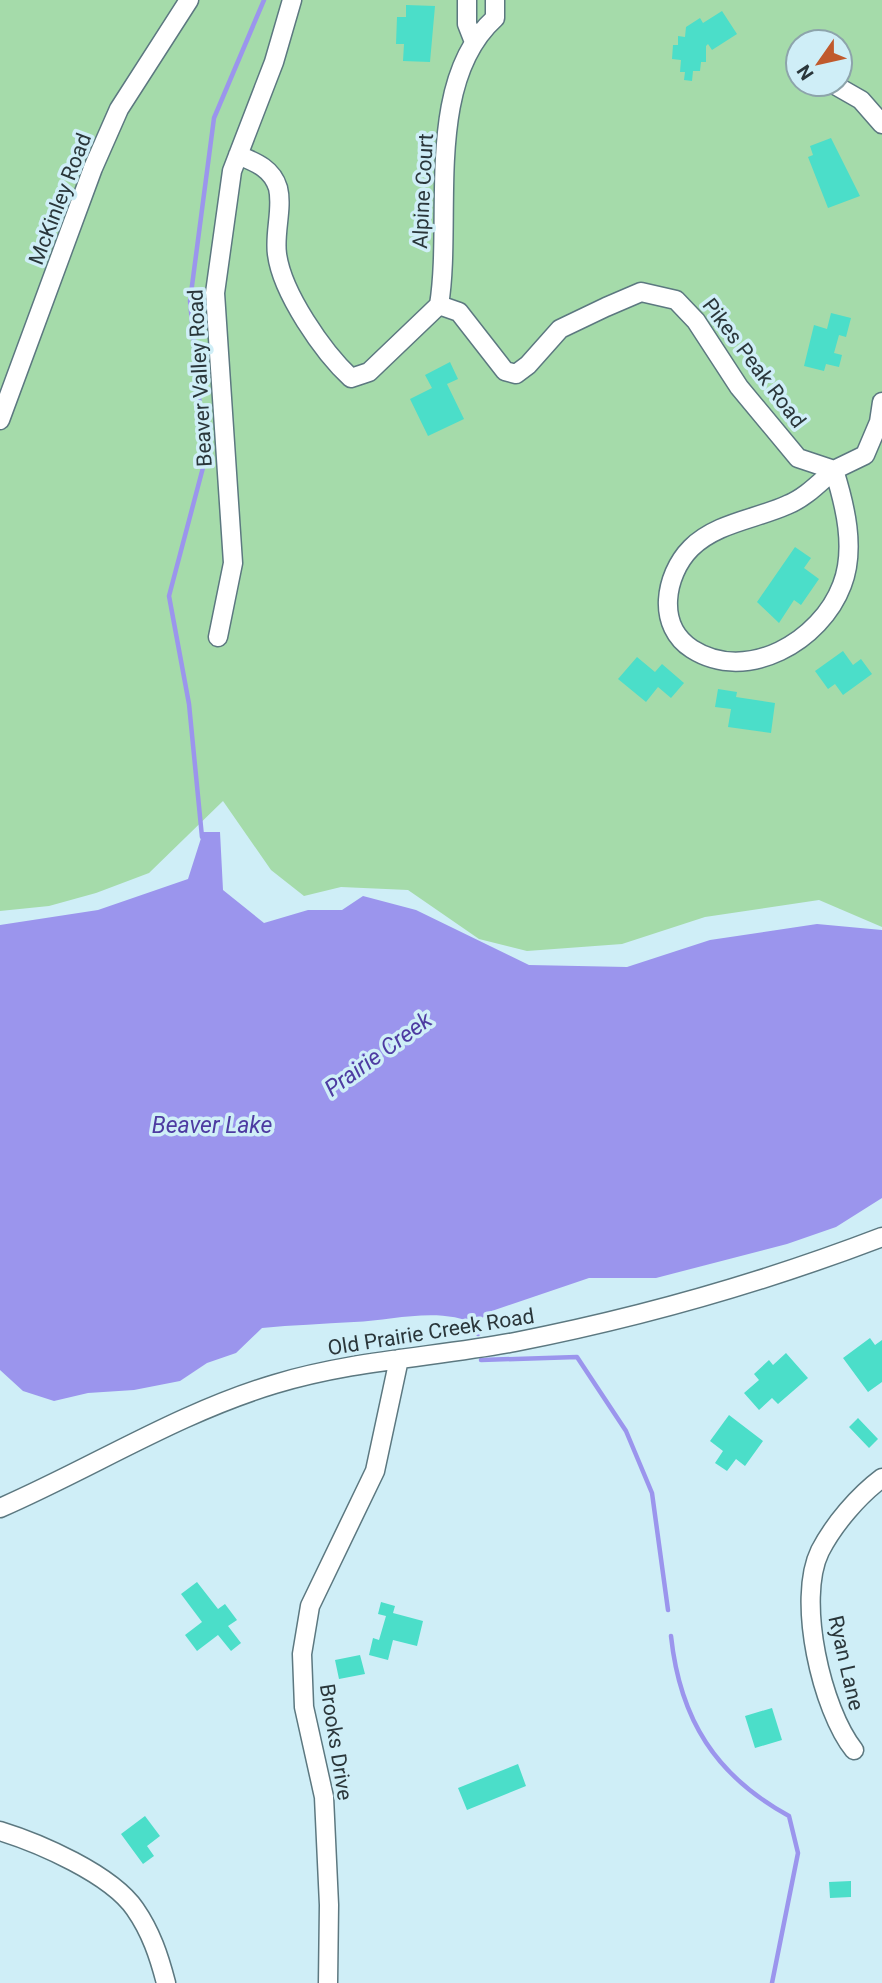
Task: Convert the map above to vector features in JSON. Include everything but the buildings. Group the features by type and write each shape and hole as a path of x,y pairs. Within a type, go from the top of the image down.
{"street":[{"name":"Beaver Valley Road","path":"218,637 233,563 215,293 232,171 274,62 292,0"},
{"path":"467,0 467,24 474,42"},
{"name":"Alpine Court","path":"439,305 443,278 443,165 459,75 474,42 495,18 495,0"},
{"name":"McKinley Road","path":"0,420 93,168 119,109 187,3"},
{"path":"854,96 882,124"},
{"path":"238,155 266,169 278,189 277,255 290,292 332,360 351,378 369,372 439,305"},
{"name":"Pikes Peak Road","path":"439,305 459,312 505,371 516,374 528,365 560,329 606,307 641,292 676,300 696,321 739,387 799,458 834,470"},
{"path":"834,470 843,506 849,552 843,584 825,615 799,640 769,656 736,663 707,659 682,643 667,617 670,582 691,548 723,527 788,505 807,494 834,470 865,455 879,422 882,402"},
{"name":"Old Prairie Creek Road","path":"0,1508 129,1443 275,1384 354,1365 512,1343 668,1309 743,1288 882,1237"},
{"name":"Brooks Drive","path":"328,1983 329,1905 324,1797 304,1707 302,1654 310,1606 375,1471 399,1359"},
{"name":"Ryan Lane","path":"854,1750 840,1733 825,1689 813,1627 813,1581 819,1553 834,1530 851,1507 882,1478"},
{"path":"0,1831 31,1841 99,1878 134,1906 157,1946 166,1983"}],"green space":[{"path":"0,0 882,0 882,927 819,900 705,917 622,944 527,951 479,939 408,890 341,887 304,896 271,870 223,801 149,873 96,893 49,906 0,911"}],"water":[{"name":"Beaver Lake","path":"203,832 220,832 223,890 264,923 308,910 342,910 363,896 416,910 529,965 627,967 710,940 817,924 882,930 882,1198 836,1227 787,1244 656,1278 589,1278 486,1313 478,1325 463,1319 433,1315 262,1328 236,1353 207,1363 180,1381 134,1390 88,1393 54,1401 23,1391 0,1370 0,925 98,910 188,879"}],"waterway":[{"path":"202,837 189,704 169,596 205,460 190,301 214,118 264,0"},
{"path":"476,1322 478,1334"},
{"path":"481,1360 577,1357 626,1431 652,1493 668,1610"},
{"path":"671,1636 683,1694 706,1742 722,1764 741,1783 789,1816 798,1853 772,1983"}],"water label":[{"name":"Prairie Creek","path":"378,1054"}]}
